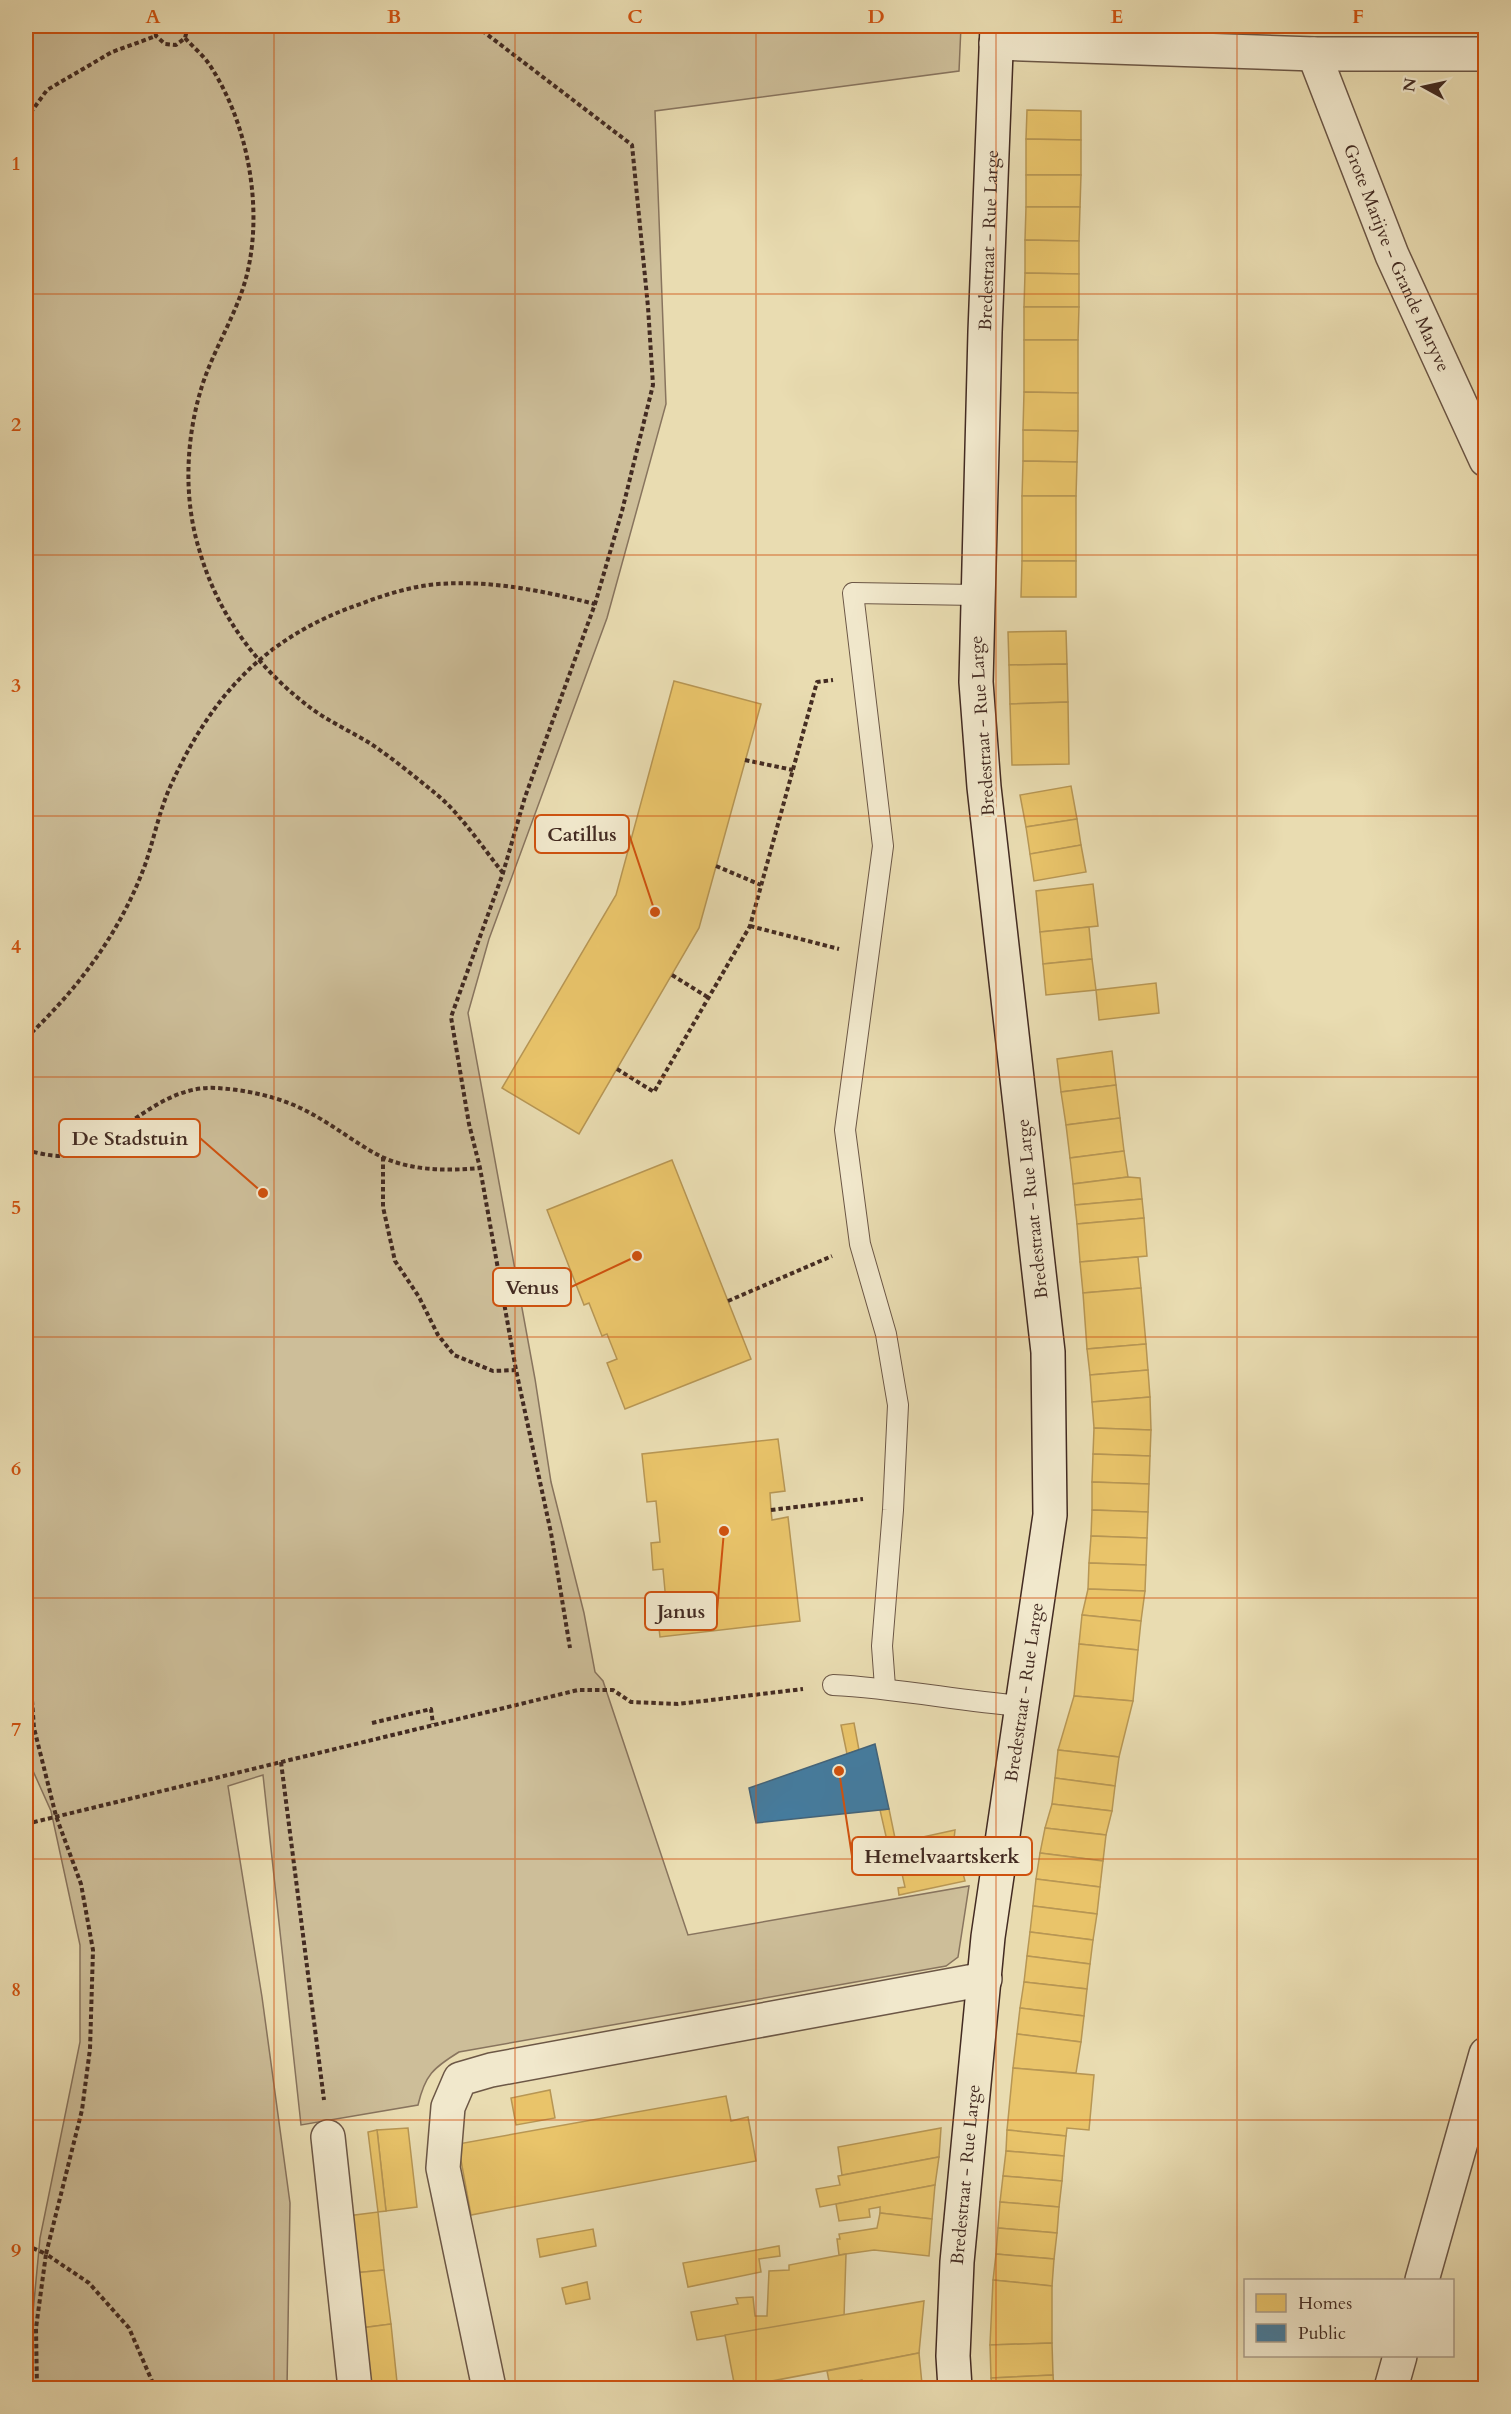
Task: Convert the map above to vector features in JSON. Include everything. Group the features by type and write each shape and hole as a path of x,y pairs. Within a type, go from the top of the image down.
{"street":[{"path":"997,34 1314,54 1485,54"},
{"name":"Bredestraat - Rue Large","path":"955,2388 953,2356 957,2262 988,1937 1050,1515 1048,1353 984,788 976,682 976,596 997,34"},
{"name":"Grote Marijve - Grande Maryve","path":"1314,54 1392,255 1485,460"},
{"path":"489,2388 443,2168 448,2107 460,2079 490,2070 985,1979"},
{"path":"1422,2279 1485,2054"},
{"path":"328,2137 354,2388"},
{"path":"1391,2388 1399,2357"}],"lane":[{"path":"885,1687 882,1646 894,1495 898,1405 886,1334 860,1244 845,1130 883,846 853,593 976,596"},
{"path":"833,1685 885,1687 953,1699 1022,1706"}],"path":[{"path":"155,26 156,36 165,44 176,45 185,38 188,26"},
{"path":"476,26 632,145 648,307 653,385 622,511 595,604 525,797 503,873 451,1017 516,1370 551,1533 570,1648"},
{"path":"26,119 47,90 112,52 156,36"},
{"path":"185,38 208,63 232,109 250,173 252,219 249,266 233,317 202,385 192,426 188,469 191,514 199,549 218,600 237,634 257,660 309,706 371,744 438,795 503,873"},
{"path":"26,1038 63,1003 93,964 124,916 145,865 170,788 200,729 222,698 257,660 330,614 393,592 438,584 501,585 553,593 595,604"},
{"path":"617,1069 654,1092 750,926 818,682 863,676"},
{"path":"745,760 793,770"},
{"path":"716,866 761,885"},
{"path":"750,926 868,957"},
{"path":"672,975 708,998"},
{"path":"26,1150 62,1156 86,1150 135,1117 180,1093 202,1088 217,1088 265,1095 310,1113 383,1157 436,1171 480,1168"},
{"path":"383,1157 383,1207 395,1261 419,1297 438,1335 454,1355 493,1371 516,1370"},
{"path":"728,1301 860,1244"},
{"path":"771,1510 894,1495"},
{"path":"26,1618 34,1728 56,1816 81,1884 93,1950 90,2049 82,2110 46,2254 36,2328 37,2388"},
{"path":"26,1824 578,1690 613,1690 631,1702 678,1704 833,1685"},
{"path":"372,1723 431,1709 434,1724"},
{"path":"281,1762 328,2137"},
{"path":"26,2245 46,2254 89,2283 129,2328 155,2388"}],"shaded area":[{"path":"26,26 961,26 959,71 655,111 666,404 607,618 489,939 468,1013 535,1379 551,1482 584,1613 595,1672 603,1681 688,1935 969,1886 958,1957 946,1966 459,2052 431,2073 418,2105 301,2125 263,1775 228,1786 262,1997 290,2203 287,2388 26,2387 40,2238 80,2042 80,1945 51,1811 29,1762 26,1745"}],"building: Homes":[{"path":"1304,26 1304,28 1272,27"},
{"path":"1304,26 1334,26 1334,29 1304,28"},
{"path":"1334,26 1372,26 1372,30 1334,29"},
{"path":"1372,26 1405,26 1404,31 1372,30"},
{"path":"1405,26 1441,26 1441,31 1404,31"},
{"path":"1027,110 1081,111 1081,140 1026,139"},
{"path":"1026,139 1081,140 1081,175 1026,175"},
{"path":"1026,175 1081,175 1080,207 1026,207"},
{"path":"1026,207 1080,207 1079,241 1025,240"},
{"path":"1025,240 1079,241 1079,274 1025,273"},
{"path":"1025,273 1079,274 1079,307 1024,307"},
{"path":"1024,307 1079,307 1078,340 1024,340"},
{"path":"1024,340 1078,340 1078,393 1024,392"},
{"path":"1024,392 1078,393 1078,431 1023,430"},
{"path":"1023,430 1078,431 1077,462 1023,461"},
{"path":"1023,461 1077,462 1076,496 1022,496"},
{"path":"1022,496 1076,496 1076,561 1022,561"},
{"path":"1022,561 1076,561 1076,597 1021,597"},
{"path":"1066,631 1067,664 1009,665 1008,632"},
{"path":"1067,664 1068,702 1010,704 1009,665"},
{"path":"674,681 761,704 699,928 579,1134 502,1088 616,895"},
{"path":"1068,702 1069,764 1012,765 1010,704"},
{"path":"1071,786 1077,819 1026,827 1020,795"},
{"path":"1077,819 1081,845 1030,854 1026,827"},
{"path":"1081,845 1086,872 1034,881 1030,854"},
{"path":"1093,884 1098,926 1040,932 1036,891"},
{"path":"1089,927 1092,959 1043,964 1040,932"},
{"path":"1092,959 1096,990 1046,995 1043,964"},
{"path":"1156,983 1159,1013 1099,1020 1096,990"},
{"path":"1112,1051 1116,1085 1061,1092 1057,1059"},
{"path":"1116,1085 1120,1118 1066,1125 1061,1092"},
{"path":"1120,1118 1124,1151 1070,1158 1066,1125"},
{"path":"1124,1151 1128,1177 1073,1184 1070,1158"},
{"path":"672,1160 751,1359 625,1409 607,1363 617,1359 607,1334 602,1336 589,1303 584,1305 547,1210"},
{"path":"1128,1177 1140,1178 1142,1199 1075,1205 1073,1184"},
{"path":"1142,1199 1144,1218 1077,1224 1075,1205"},
{"path":"1144,1218 1147,1256 1080,1262 1077,1224"},
{"path":"1138,1257 1141,1288 1083,1293 1080,1262"},
{"path":"1141,1288 1146,1344 1087,1349 1083,1293"},
{"path":"1146,1344 1148,1370 1090,1375 1087,1349"},
{"path":"1148,1370 1150,1397 1092,1402 1090,1375"},
{"path":"1150,1397 1151,1430 1094,1428 1092,1402"},
{"path":"1094,1428 1151,1430 1150,1456 1093,1454"},
{"path":"778,1439 785,1491 770,1493 772,1520 788,1517 800,1621 660,1637 656,1603 666,1602 663,1569 653,1570 651,1543 660,1542 656,1501 647,1502 642,1454"},
{"path":"1093,1454 1150,1456 1149,1484 1092,1482"},
{"path":"1092,1482 1149,1484 1148,1512 1092,1510"},
{"path":"1092,1510 1148,1512 1147,1538 1091,1536"},
{"path":"1091,1536 1147,1538 1146,1565 1089,1563"},
{"path":"1089,1563 1146,1565 1145,1591 1088,1589"},
{"path":"1088,1589 1145,1591 1141,1621 1082,1615"},
{"path":"1082,1615 1141,1621 1138,1650 1079,1644"},
{"path":"1079,1644 1138,1650 1133,1701 1074,1696"},
{"path":"1074,1696 1133,1701 1119,1757 1058,1750"},
{"path":"854,1723 859,1750 847,1754 841,1725"},
{"path":"1058,1750 1119,1757 1115,1786 1055,1778"},
{"path":"1055,1778 1115,1786 1112,1811 1052,1804"},
{"path":"1052,1804 1112,1811 1106,1835 1045,1828"},
{"path":"889,1809 896,1843 888,1845 880,1810"},
{"path":"1045,1828 1106,1835 1103,1861 1040,1853"},
{"path":"955,1830 954,1839 965,1881 899,1895 898,1888 905,1887 895,1843"},
{"path":"1040,1853 1103,1861 1100,1887 1036,1879"},
{"path":"1036,1879 1100,1887 1097,1914 1033,1906"},
{"path":"1033,1906 1097,1914 1093,1940 1030,1932"},
{"path":"1030,1932 1093,1940 1090,1964 1027,1956"},
{"path":"1027,1956 1090,1964 1087,1989 1024,1982"},
{"path":"1024,1982 1087,1989 1084,2016 1020,2008"},
{"path":"1020,2008 1084,2016 1081,2042 1017,2034"},
{"path":"1017,2034 1081,2042 1076,2073 1013,2068"},
{"path":"1013,2068 1094,2075 1089,2130 1067,2128 1066,2136 1007,2130"},
{"path":"550,2090 555,2118 516,2125 511,2098"},
{"path":"726,2096 731,2121 748,2117 756,2161 471,2215 458,2144"},
{"path":"408,2128 417,2207 386,2211 377,2130"},
{"path":"941,2128 939,2157 842,2175 838,2147"},
{"path":"377,2130 386,2211 378,2212 368,2132"},
{"path":"1007,2130 1066,2136 1064,2156 1006,2151"},
{"path":"1006,2151 1064,2156 1062,2181 1003,2176"},
{"path":"939,2157 935,2185 820,2207 816,2189 840,2185 838,2176"},
{"path":"1003,2176 1062,2181 1059,2207 1000,2202"},
{"path":"935,2185 932,2219 880,2213 880,2207 869,2209 870,2217 839,2221 836,2204"},
{"path":"1000,2202 1059,2207 1057,2233 998,2228"},
{"path":"378,2212 384,2270 354,2273 347,2216"},
{"path":"880,2213 932,2219 929,2256 874,2250 839,2255 837,2239 840,2239 839,2234 877,2228"},
{"path":"998,2228 1057,2233 1054,2259 996,2254"},
{"path":"593,2229 596,2246 540,2257 537,2239"},
{"path":"779,2246 780,2256 759,2259 761,2272 688,2287 683,2263"},
{"path":"846,2254 844,2317 697,2340 691,2312 738,2304 736,2298 753,2297 755,2316 767,2316 769,2271 789,2270 789,2265"},
{"path":"996,2254 1054,2259 1052,2286 993,2280"},
{"path":"384,2270 391,2324 361,2328 354,2273"},
{"path":"993,2280 1052,2286 1052,2343 990,2345"},
{"path":"587,2282 590,2299 566,2304 562,2288"},
{"path":"924,2301 919,2353 735,2388 725,2335"},
{"path":"391,2324 397,2382 367,2386 361,2328"},
{"path":"1052,2343 1053,2375 991,2378 990,2345"},
{"path":"919,2353 922,2384 863,2388 862,2380 830,2386 827,2371"},
{"path":"1053,2375 1054,2388 992,2388 991,2378"},
{"path":"397,2382 398,2388 368,2388 367,2386"},
{"path":"922,2384 922,2388 881,2388"}],"building: Public":[{"path":"875,1744 889,1809 756,1823 749,1788"}],"place":[{"name":"Catillus","path":"655,912"},
{"name":"De Stadstuin","path":"263,1193"},
{"name":"Venus","path":"637,1256"},
{"name":"Janus","path":"724,1531"},
{"name":"Hemelvaartskerk","path":"839,1771"}]}
